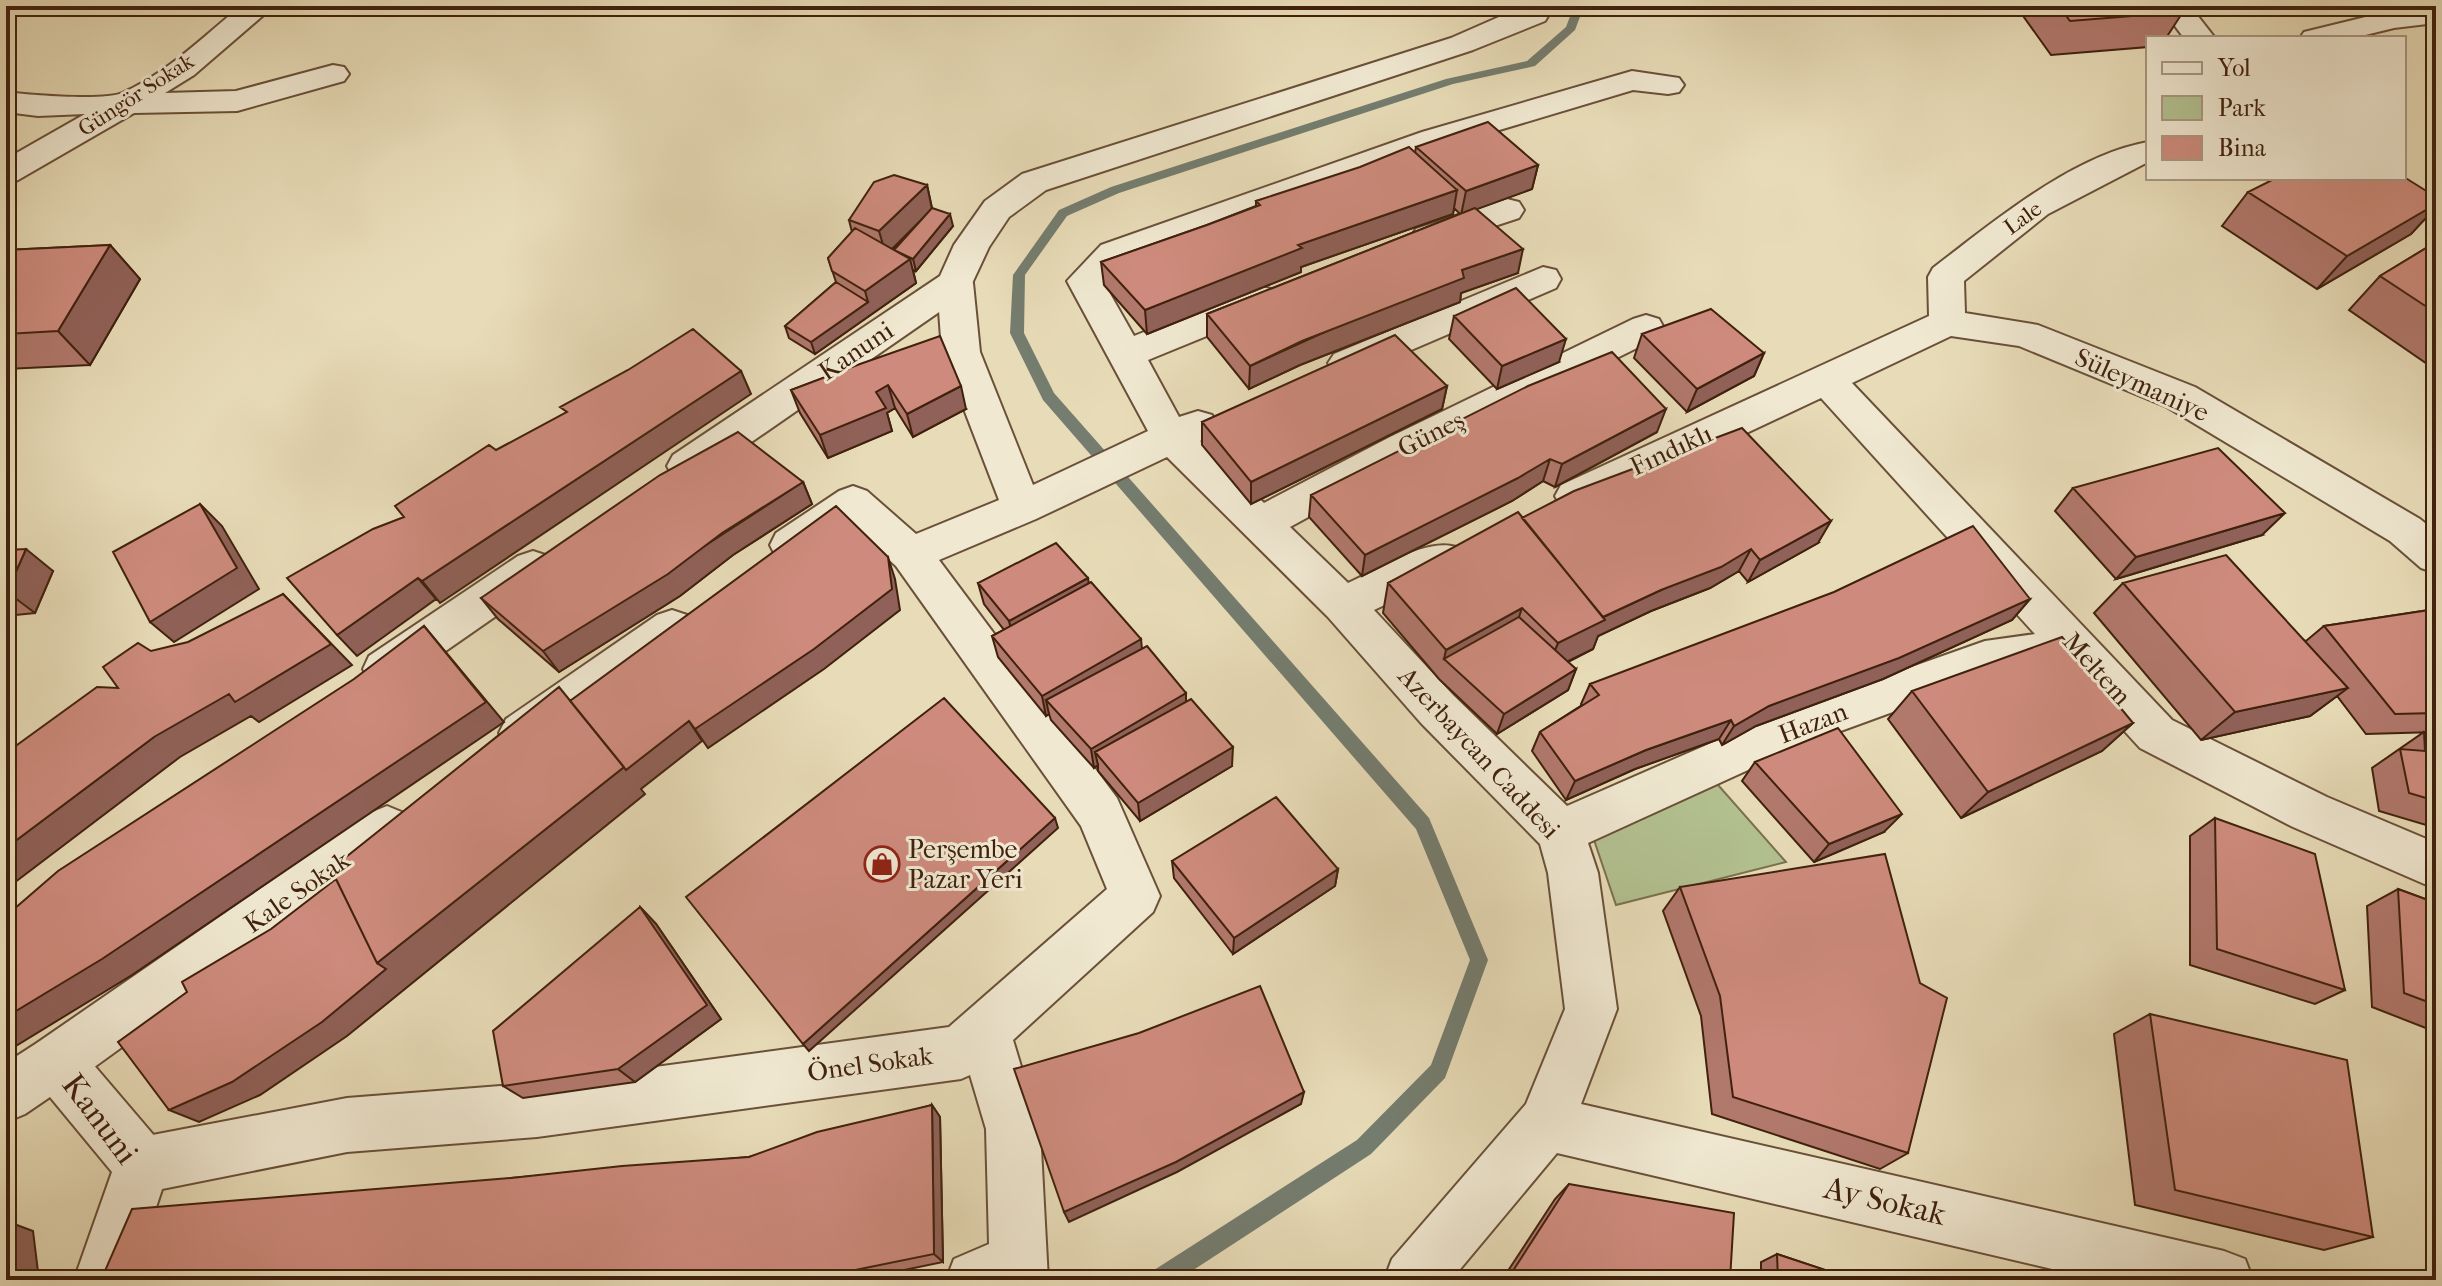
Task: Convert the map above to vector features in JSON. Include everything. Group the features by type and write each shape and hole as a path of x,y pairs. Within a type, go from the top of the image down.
{"street":[{"name":"Güngör Sokak","path":"6,173 183,68 259,6"},
{"path":"1040,500 961,352 955,283 972,245 997,209 1034,182 1462,44 1534,15 1539,6"},
{"path":"2175,6 2198,36"},
{"path":"2323,36 2394,19 2436,14"},
{"path":"6,102 38,106 237,101 333,74"},
{"name":"Azerbaycan Caddesi","path":"1413,1280 1546,1123 1591,1009 1573,873 1560,832 1437,709 1343,605 1260,524 1162,441 1149,402 1127,354 1085,281 1113,253 1434,139 1632,80 1668,85"},
{"name":"Lale","path":"1947,323 1946,277 2036,206 2131,155 2146,152"},
{"path":"1400,246 1507,210"},
{"path":"1314,377 1543,279"},
{"name":"Kanuni","path":"652,488 955,283"},
{"path":"1127,354 1299,284"},
{"path":"1825,378 1947,323"},
{"name":"Süleymaniye","path":"1947,323 2025,334 2181,397 2405,530 2436,556"},
{"name":"Güneş","path":"1260,524 1404,447 1646,328"},
{"name":"Fındıklı","path":"1542,511 1825,378"},
{"name":"Meltem","path":"1825,378 2156,734 2310,812 2436,866"},
{"path":"750,573 853,502 911,554 1040,500 1228,413"},
{"path":"1343,605 1471,545"},
{"path":"354,691 563,547"},
{"name":"Önel Sokak","path":"142,1165 347,1125 537,1110 961,1052 1135,896 1100,813 911,554"},
{"path":"493,753 711,600"},
{"name":"Hazan","path":"1560,832 1803,725 1985,660 2077,646"},
{"name":"Kale Sokak","path":"56,1062 416,808"},
{"path":"984,1031 1013,1129 1004,1274"},
{"name":"Kanuni","path":"6,1095 56,1062 142,1165 103,1280"},
{"name":"Ay Sokak","path":"1546,1123 2224,1280"}],"green space":[{"path":"1711,777 1786,862 1616,905 1591,831"}],"building":[{"path":"2059,6 2177,6 2183,12 2070,21"},
{"path":"1488,122 1538,165 1466,191 1416,147"},
{"path":"1409,147 1457,190 1298,245 1302,248 1145,310 1101,262 1260,205 1256,201 1360,167"},
{"path":"894,175 927,185 879,231 849,220 874,182"},
{"path":"2406,178 2436,197 2436,204 2347,256 2248,192 2272,180"},
{"path":"932,208 950,214 913,259 894,250"},
{"path":"1475,208 1523,249 1462,270 1464,278 1302,341 1250,366 1207,314"},
{"path":"855,228 910,259 865,291 832,271 828,258"},
{"path":"2436,242 2436,313 2380,276"},
{"path":"110,245 58,331 6,334 6,250"},
{"path":"836,282 868,302 811,342 785,326"},
{"path":"1516,288 1566,339 1502,366 1454,316"},
{"path":"1711,309 1764,353 1697,389 1642,334"},
{"path":"693,329 741,371 422,581 418,578 337,635 287,578 373,529 404,517 395,506 489,445 496,450 567,412 560,407 628,370"},
{"path":"1395,335 1447,386 1251,482 1202,422"},
{"path":"940,336 961,386 907,414 888,385 876,392 886,408 820,435 791,390 860,364"},
{"path":"1612,352 1666,409 1562,464 1550,459 1365,555 1311,495 1528,386"},
{"path":"1742,428 1831,521 1760,560 1751,549 1721,567 1603,617 1522,518 1574,491"},
{"path":"738,432 803,482 722,533 668,574 543,651 481,598 660,475"},
{"path":"2218,448 2285,513 2136,557 2073,488"},
{"path":"200,504 237,568 150,622 113,552"},
{"path":"836,506 888,557 892,589 814,649 695,729 689,721 626,770 570,701"},
{"path":"1518,512 1605,620 1558,643 1522,608 1446,650 1388,583"},
{"path":"1973,526 2030,599 1899,658 1769,706 1734,726 1731,720 1646,750 1575,781 1540,732 1599,695 1590,684 1834,592"},
{"path":"1056,543 1088,578 1009,621 978,583"},
{"path":"26,549 7,592 6,592 6,550"},
{"path":"2226,555 2348,688 2235,712 2123,583"},
{"path":"1091,582 1141,639 1042,696 992,636"},
{"path":"283,594 331,644 235,702 229,694 154,737 6,848 6,753 97,687 118,688 103,667 138,643 151,651 188,642"},
{"path":"2436,609 2436,713 2395,714 2324,626"},
{"path":"1519,617 1576,669 1504,714 1444,659"},
{"path":"424,626 486,702 102,959 6,1017 6,916 58,871 354,679"},
{"path":"2062,637 2133,723 1988,792 1912,691"},
{"path":"1147,646 1186,693 1091,749 1046,700"},
{"path":"559,687 624,767 377,963 331,869"},
{"name":"Perşembe Pazar Yeri","path":"944,698 1055,818 803,1044 686,897"},
{"path":"1191,699 1233,747 1138,803 1095,752"},
{"path":"1838,728 1902,814 1829,844 1755,762"},
{"path":"2424,732 2436,737 2436,801 2409,793 2400,749 2425,751"},
{"path":"1276,797 1338,869 1234,938 1172,861"},
{"path":"2215,818 2315,854 2345,990 2217,949"},
{"path":"1885,854 1920,983 1947,998 1908,1153 1733,1097 1720,996 1680,887"},
{"path":"336,879 377,963 386,969 322,1022 232,1082 169,1110 118,1042 187,992 182,982 271,929"},
{"path":"2398,889 2436,903 2436,1005 2404,993"},
{"path":"640,907 707,1005 618,1069 503,1086 493,1031"},
{"path":"1260,986 1304,1092 1176,1162 1064,1212 1014,1069 1139,1033"},
{"path":"2150,1014 2347,1060 2373,1237 2175,1190"},
{"path":"932,1105 934,1254 806,1280 101,1280 132,1209 749,1157 817,1132"},
{"path":"1569,1184 1734,1213 1730,1280 1507,1280"},
{"path":"1777,1254 1855,1280 1778,1280"}],"waterway":[{"path":"1159,1280 1364,1147 1438,1071 1479,960 1423,824 1048,396 1017,333 1019,275 1063,213 1115,190 1450,81 1531,64 1571,28 1579,6"}],"place":[{"name":"Perşembe Pazar Yeri","path":"882,864"}]}
